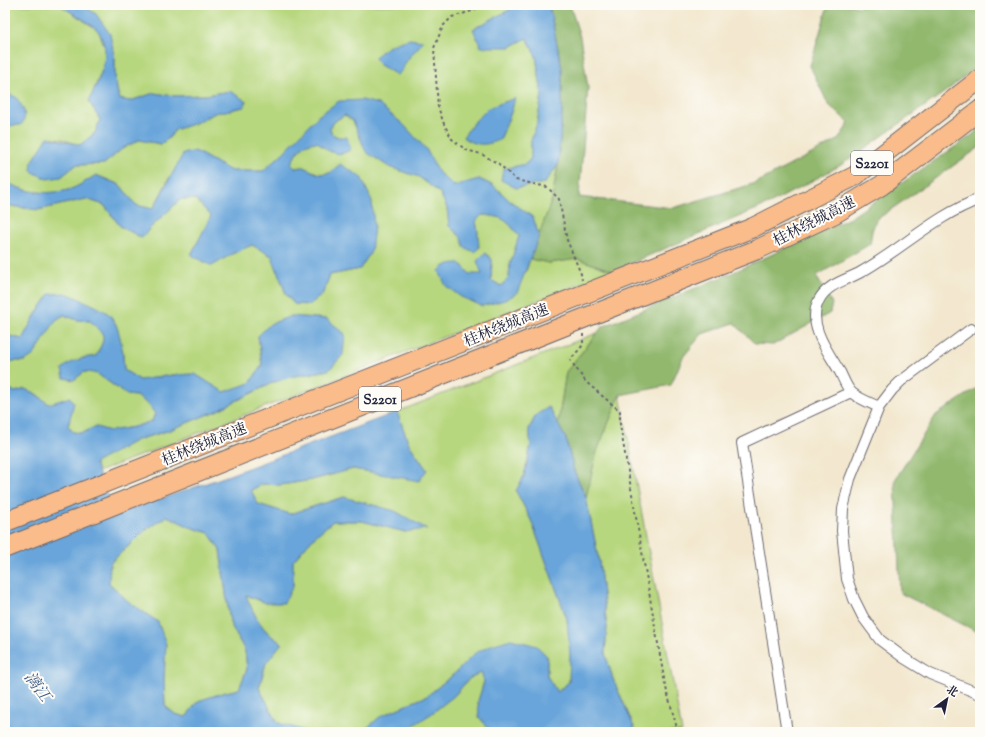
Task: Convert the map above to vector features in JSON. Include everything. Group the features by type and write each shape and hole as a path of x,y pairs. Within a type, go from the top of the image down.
{"highway":[{"name":"桂林绕城高速","path":"5,522 752,228 855,176 980,79"},
{"name":"桂林绕城高速","path":"5,548 756,250 834,214 882,185 980,110"}],"street":[{"path":"879,407 851,392 818,334 816,308 822,295 830,287 862,272 945,215 967,203 980,199"},
{"path":"971,329 901,381 879,407 850,479 843,509 842,531 847,578 854,599 863,617 880,640 904,658 930,674 980,694"},
{"path":"787,732 742,443 851,392"}],"path":[{"path":"482,5 472,11 452,17 442,26 434,48 438,107 452,139 466,150 481,154 499,164 516,180 547,187 559,199 567,240 582,274 582,282"},
{"path":"583,329 583,345 570,360 586,382 620,411 620,425 665,684 678,732"}],"green space":[{"path":"5,5 60,5 98,30 106,50 105,63 89,101 100,120 95,133 80,145 62,139 48,137 42,148 61,177 76,165 104,164 122,149 139,140 161,144 169,138 175,130 195,123 215,113 244,107 230,91 206,95 175,96 154,93 130,101 119,99 115,78 115,59 96,14 82,5 514,5 513,8 473,29 510,47 527,38 536,56 542,95 537,123 531,141 531,158 526,164 503,169 545,183 558,165 552,199 539,236 533,217 510,201 494,186 479,179 454,186 439,173 426,149 362,100 283,153 263,171 231,171 195,151 169,178 153,209 136,205 120,185 96,175 72,189 60,192 36,192 20,188 5,181 5,126 9,126 7,93 5,93","holes":["488,108 512,110 500,140 463,137 475,121"]},
{"path":"549,5 570,5 580,37 588,88 579,197 673,208 756,183 838,140 849,123 828,104 810,66 828,5 851,5 859,7 862,5 980,5 980,64 949,89 841,165 773,202 613,271 578,259 549,263 530,259 552,199 558,165 562,112 562,69"},
{"path":"345,115 353,121 360,135 389,167 419,177 440,193 447,208 449,226 461,237 478,233 476,221 482,215 495,216 504,220 519,236 510,265 509,278 501,286 491,280 492,259 482,275 470,274 460,264 482,306 526,272 530,259 549,263 578,259 613,271 98,472 95,462 137,440 170,430 216,411 272,383 290,377 329,370 345,334 326,319 291,316 258,336 262,365 250,383 224,393 195,374 172,375 140,380 124,370 123,352 116,324 50,294 36,314 22,339 10,336 5,331 5,205 38,210 86,199 104,205 120,226 142,238 150,228 181,199 195,199 211,216 191,255 232,254 252,245 272,256 286,294 294,304 309,305 322,295 330,275 360,269 330,173 319,174 303,167 295,168 291,164 295,155 307,144 317,142 324,148 338,137 332,134 330,128 335,121"},
{"path":"980,128 980,147 876,220 872,231 870,244 816,276 832,303 830,313 773,345 755,344 734,323 702,334 683,357 671,385 620,395 597,451 586,497 574,471 566,439 558,424 566,372 602,327 734,272 850,218 971,136"},
{"path":"64,315 77,320 90,321 100,330 103,337 102,344 96,356 82,358 74,380 84,372 96,373 127,395 136,396 148,404 155,413 152,421 134,427 110,431 96,427 82,433 73,432 68,426 70,420 63,401 49,404 34,392 26,390 15,392 8,387 5,381 5,366 12,361 25,361 55,320"},
{"path":"597,333 566,372 558,424 549,407 536,415 529,429 531,445 524,476 516,491 531,520 567,619 570,654 569,682 557,692 547,676 547,656 474,654 454,674 427,696 381,716 362,732 309,732 278,723 259,688 266,663 281,643 274,639 259,622 245,594 266,603 293,586 293,561 314,537 333,521 362,521 405,532 344,497 290,514 258,504 251,490 263,484 281,485 312,480 353,469 384,474 427,470 409,444 397,412"},
{"path":"980,386 980,633 900,593 895,480 936,415"},
{"path":"620,395 682,732 635,732 613,679 605,653 607,627 599,561 586,497 597,451"},
{"path":"167,516 190,527 209,533 220,550 230,623 245,651 247,669 239,689 198,701 186,717 175,714 165,706 158,622 129,602 109,583 110,563 147,529"},
{"path":"481,672 484,681 478,701 479,717 492,732 403,732 454,696 469,679"}],"water":[{"path":"60,5 82,5 96,14 110,34 115,59 115,78 119,99 130,101 154,93 175,96 206,95 230,91 246,101 244,107 215,113 195,123 175,130 169,138 161,144 139,140 122,149 104,164 76,165 61,177 47,179 31,171 32,162 48,137 80,145 95,133 100,120 89,101 103,66 105,48 103,40 96,28"},
{"path":"514,5 549,5 562,69 562,112 558,165 545,183 516,188 501,180 503,169 526,164 531,158 531,141 537,123 542,95 536,56 527,38 510,47 481,47 473,29 513,8"},
{"path":"410,39 423,41 397,75 380,65 375,58 382,51 391,46"},
{"path":"5,93 16,97 24,111 25,114 21,125 5,126"},
{"path":"515,98 512,110 500,140 481,144 472,142 463,137 475,121 488,108"},
{"path":"362,100 378,104 403,124 426,149 439,173 454,186 479,179 494,186 510,201 533,217 539,236 517,293 505,300 482,306 461,297 446,286 439,271 441,269 448,264 460,263 470,274 482,274 477,261 485,253 492,259 491,280 501,286 509,278 510,265 519,236 504,220 495,216 482,215 476,221 479,248 474,252 464,247 461,237 449,226 447,208 440,193 419,177 389,167 366,152 353,121 345,115 335,121 330,128 332,134 338,137 347,137 351,149 347,152 338,154 329,151 317,142 307,144 295,155 291,164 295,168 303,167 319,174 330,173 340,164 361,177 372,201 374,227 371,252 360,269 330,275 322,295 309,305 294,304 286,294 272,256 252,245 232,254 212,266 191,255 211,216 195,199 181,199 150,228 142,238 120,226 104,205 86,199 38,210 5,205 5,181 20,188 36,192 60,192 72,189 96,175 120,185 136,205 153,209 183,154 195,151 231,171 263,171 283,153 318,116 339,101"},
{"name":"漓江","path":"66,293 97,306 111,316 120,338 124,370 140,380 172,375 195,374 224,392 250,383 262,365 258,336 270,324 291,316 327,319 345,334 343,355 329,370 290,377 272,383 216,411 170,430 137,440 95,463 114,515 224,477 397,412 409,444 427,470 419,481 353,469 312,480 281,485 263,484 251,490 258,504 290,514 344,497 395,511 427,529 405,532 362,521 333,521 314,537 293,561 293,586 284,603 266,603 246,595 252,609 264,628 275,639 282,643 266,663 259,688 278,723 309,732 5,732 5,382 7,387 15,392 25,389 33,392 49,404 70,397 74,403 68,426 73,432 82,433 96,427 110,431 134,427 152,421 155,414 148,404 136,396 127,395 96,373 84,372 74,380 64,378 62,369 74,361 96,356 102,344 102,333 90,321 77,320 64,315 56,320 34,355 25,361 12,361 5,367 5,331 10,336 22,339 36,314 50,294","holes":["167,516 190,527 209,533 220,550 230,623 245,651 247,669 239,689 198,701 186,717 175,714 165,706 164,680 166,644 158,622 129,602 109,583 110,563 147,529"]},
{"path":"549,407 566,439 574,471 586,497 599,561 607,627 605,653 613,679 635,732 492,732 479,717 478,701 484,682 481,672 469,679 454,696 431,714 403,732 362,732 381,716 427,696 454,674 474,654 491,645 511,639 537,646 547,656 547,676 557,692 569,682 570,654 567,619 531,520 516,491 524,476 531,445 529,429 536,415"}]}
